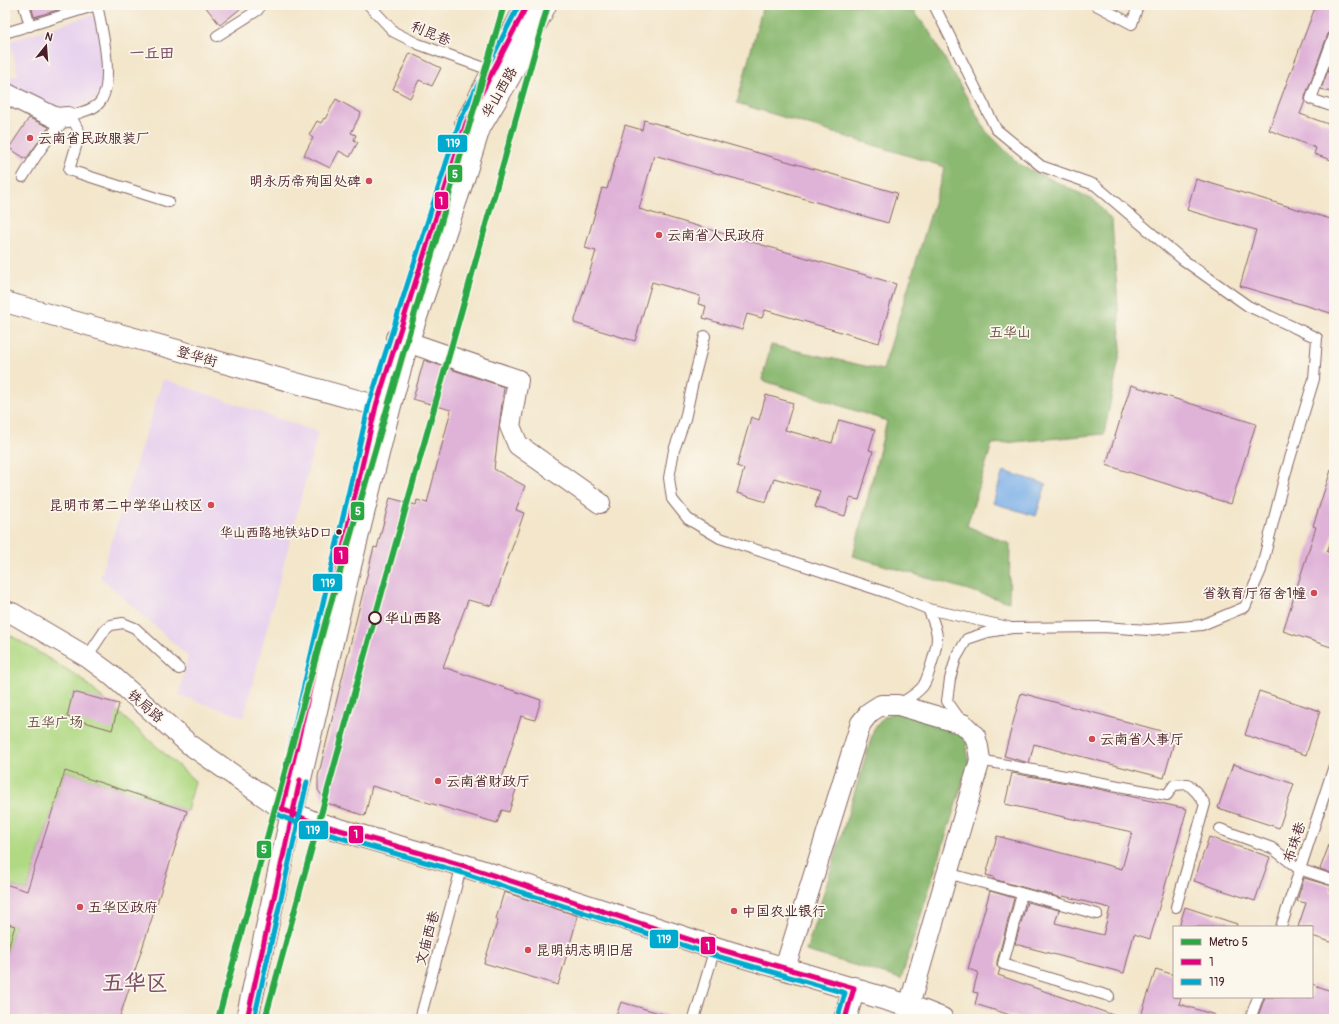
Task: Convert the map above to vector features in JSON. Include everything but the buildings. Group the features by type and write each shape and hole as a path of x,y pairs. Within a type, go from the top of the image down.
{"main road":[{"name":"华山西路","path":"236,1019 287,811 382,407 444,190 466,123 527,5"},
{"name":"华山西路","path":"402,341 479,128 509,77 545,5"},
{"name":"华山西路","path":"247,1019 287,811"},
{"path":"287,811 312,822 462,865 715,948 854,988 909,1006 942,1019"},
{"path":"845,1019 854,988"}],"street":[{"path":"5,93 56,118 68,117"},
{"name":"登华街","path":"5,302 382,407"},
{"path":"402,341 518,380 510,426 518,445 600,503"},
{"name":"铁局路","path":"5,611 12,613 87,657 110,674 189,744 287,811"},
{"path":"785,968 861,723 870,712 881,705 898,705 963,724 974,736 978,747 980,760 909,1006"}],"lane":[{"path":"24,5 30,26"},
{"path":"5,33 98,5 105,41 107,80 105,94 101,101 97,106 68,117 42,146 23,177"},
{"path":"217,36 258,10 253,5"},
{"name":"利昆巷","path":"369,5 394,32 418,44 493,71"},
{"path":"934,5 996,129 1041,166 1094,185 1182,259 1248,306 1317,338 1314,379 1284,475 1261,570 1245,607 1202,625 1148,630 1103,627 1012,628 988,632 967,639 956,658 947,701 963,724"},
{"path":"1096,5 1132,24 1138,5"},
{"path":"1334,36 1311,98 1334,107"},
{"path":"68,117 74,122 80,133 69,170 169,202"},
{"path":"705,336 692,382 684,419 674,450 669,478 672,499 688,520 720,538 891,594 928,609 1012,628"},
{"path":"898,705 917,692 924,685 930,670 937,638 935,626 928,609"},
{"path":"87,657 105,630 111,625 123,623 135,628 179,669"},
{"path":"980,760 1167,795 1174,785 1188,784 1205,804 1176,907"},
{"name":"布珠巷","path":"1280,926 1334,766"},
{"path":"1220,829 1272,848 1300,869 1332,880"},
{"name":"文庙西巷","path":"420,1019 462,865"},
{"path":"947,873 1097,914"},
{"path":"1022,894 1003,964 1109,996"},
{"path":"694,1019 715,948"},
{"path":"1250,1019 1258,998"}],"shaded area":[{"path":"94,14 102,42 104,81 99,99 56,115 5,87 5,79 18,75 10,41"},
{"name":"昆明市第二中学华山校区","path":"163,379 318,432 244,717 179,695 188,656 100,577"}],"green space":[{"name":"五华山","path":"763,5 909,5 929,31 986,131 1019,164 1094,200 1112,221 1121,349 1104,434 992,444 967,526 1010,544 1009,602 853,556 887,421 762,380 771,345 883,370 945,167 737,103"},
{"name":"五华广场","path":"5,632 79,677 195,781 187,811 65,771 27,891 5,884"},
{"path":"897,711 957,729 966,742 969,762 901,979 806,951 874,729 884,717"},
{"path":"5,923 15,926 5,958"}],"water":[{"path":"1003,471 1046,484 1036,516 993,503"}],"metro line":[{"name":"5","path":"218,1019 326,620 504,5"},
{"name":"5","path":"265,1019 375,617 548,5"}],"transit line":[{"name":"119","path":"519,5 460,120 369,404 275,811 279,815 310,829 460,872 713,955 845,993 838,1017"},
{"name":"1","path":"527,5 466,123 376,406 282,809 312,822 462,865 715,948 854,988 845,1019"},
{"name":"1","path":"247,1019 300,780"},
{"name":"119","path":"254,1019 307,782"}],"place":[{"name":"云南省民政服装厂","path":"30,138"},
{"name":"明永历帝殉国处碑","path":"369,181"},
{"name":"云南省人民政府","path":"659,235"},
{"name":"昆明市第二中学华山校区","path":"211,505"},
{"name":"华山西路地铁站D口","path":"339,532"},
{"name":"省教育厅宿舍1幢","path":"1314,593"},
{"name":"华山西路","path":"375,618"},
{"name":"云南省人事厅","path":"1092,739"},
{"name":"云南省财政厅","path":"438,781"},
{"name":"五华区政府","path":"80,907"},
{"name":"中国农业银行","path":"734,911"},
{"name":"昆明胡志明旧居","path":"528,950"}],"district":[{"name":"一丘田","path":"152,53"},
{"name":"五华区","path":"135,982"}]}
